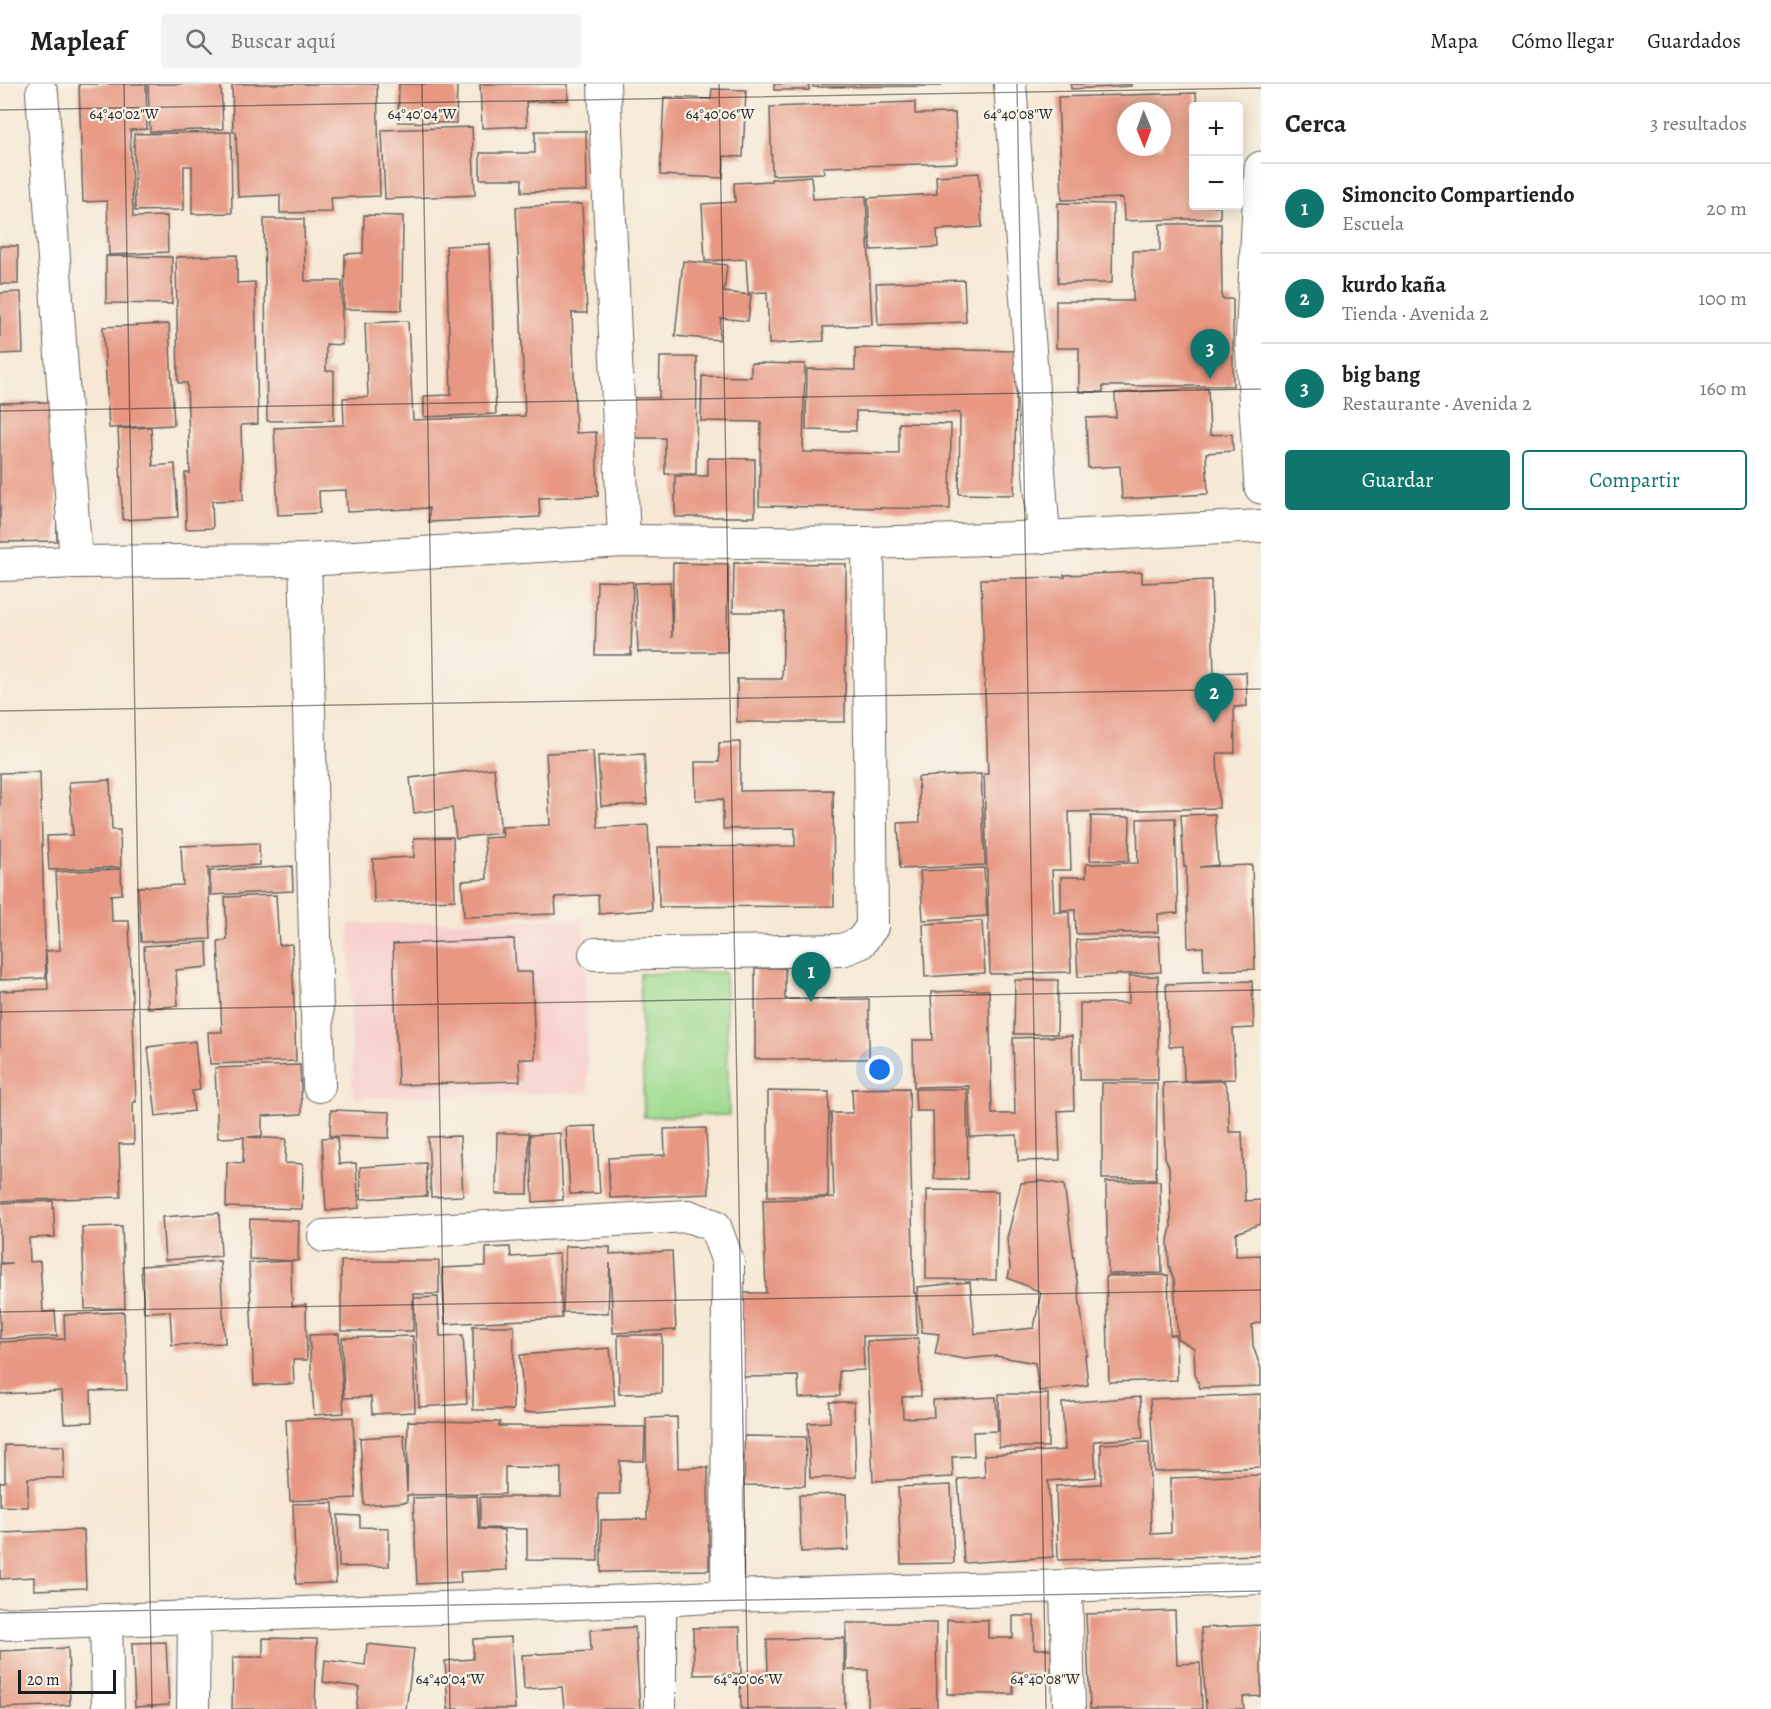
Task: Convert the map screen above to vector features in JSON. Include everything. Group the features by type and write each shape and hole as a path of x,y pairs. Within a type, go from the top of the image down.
{"street":[{"path":"604,84 624,542"},
{"path":"1010,84 1044,537"},
{"path":"42,93 76,562"},
{"path":"1261,168 1252,344 1261,487"},
{"path":"0,565 305,560 624,542 868,543 1261,526"},
{"path":"595,954 842,950 860,943 872,927 868,543"},
{"path":"305,560 319,1086"},
{"path":"324,1236 688,1216 715,1226 728,1262 728,1596"},
{"path":"0,1624 1261,1578"},
{"path":"1066,1586 1069,1709"},
{"path":"660,1600 660,1709"},
{"path":"193,1709 194,1617"},
{"path":"106,1620 108,1709"}],"shaded area":[{"path":"584,918 588,1092 353,1098 349,924"}],"green space":[{"path":"725,972 729,1115 644,1117 640,974"}],"building":[{"path":"79,84 146,84 147,129 130,130 133,217 167,216 168,252 109,255 107,201 83,202"},
{"path":"148,84 221,84 223,129 150,132"},
{"path":"232,84 377,84 380,196 331,198 332,212 280,213 280,195 238,197"},
{"path":"399,84 457,84 456,123 398,122"},
{"path":"480,84 568,84 568,100 526,102 527,126 482,128"},
{"path":"774,84 809,84 809,90 774,90"},
{"path":"813,84 941,84 941,86 813,87"},
{"path":"1071,84 1131,84 1131,86 1071,89"},
{"path":"712,89 746,90 743,157 724,156 723,178 660,175 664,97 711,99"},
{"path":"1196,93 1197,102 1189,102 1189,210 1220,210 1220,218 1124,221 1123,198 1062,200 1058,97"},
{"path":"915,102 915,114 955,113 957,163 823,167 824,173 772,175 770,107"},
{"path":"472,127 475,195 385,199 382,130"},
{"path":"535,131 586,131 587,191 522,192 522,179 480,179 480,153 535,153"},
{"path":"231,132 232,213 192,214 192,166 184,166 184,210 135,211 134,134"},
{"path":"979,173 982,227 937,230 938,247 871,250 868,198 937,194 936,176"},
{"path":"811,176 813,199 866,196 872,325 823,327 824,341 769,344 767,292 748,293 746,259 705,261 702,204 735,202 734,183"},
{"path":"1058,203 1113,204 1112,283 1058,283"},
{"path":"582,204 587,313 572,313 576,433 596,432 598,496 539,498 540,517 429,522 429,508 347,512 346,490 319,491 320,513 278,515 274,428 344,425 343,398 368,397 365,323 408,321 413,420 525,416 516,207"},
{"path":"364,215 403,216 402,310 344,309 345,254 363,253"},
{"path":"264,219 304,219 305,281 342,281 342,345 326,344 326,371 334,371 334,420 267,421"},
{"path":"1160,224 1221,224 1222,299 1233,299 1233,386 1103,386 1103,392 1079,392 1079,348 1056,348 1056,301 1133,301 1133,251 1160,251"},
{"path":"490,244 496,414 424,417 424,396 451,395 446,246"},
{"path":"0,246 18,246 18,284 0,284"},
{"path":"237,255 237,283 255,282 258,424 241,425 243,500 212,501 213,528 186,529 185,473 190,473 187,383 178,383 176,257"},
{"path":"106,256 172,257 172,304 106,303"},
{"path":"683,261 727,265 724,292 751,295 748,321 721,318 719,340 675,336"},
{"path":"964,280 966,322 878,325 876,283"},
{"path":"21,292 23,353 0,354 0,293"},
{"path":"169,324 174,425 109,428 103,327"},
{"path":"855,348 1017,351 1014,495 959,494 960,413 856,411 856,431 806,430 807,369 855,370"},
{"path":"660,357 697,357 696,474 665,474 665,438 633,438 633,398 659,398"},
{"path":"751,363 805,364 803,452 899,454 899,423 951,424 950,509 759,506 761,422 701,421 702,376 751,377"},
{"path":"1208,388 1210,435 1232,434 1233,451 1206,453 1208,494 1122,499 1120,466 1088,468 1086,418 1116,417 1115,393"},
{"path":"55,402 57,541 0,542 0,403"},
{"path":"151,427 153,466 175,464 178,517 123,520 118,429"},
{"path":"708,458 755,459 755,517 675,517 675,476 708,476"},
{"path":"673,563 728,564 727,652 638,652 635,583 670,582 672,638"},
{"path":"734,563 846,564 845,722 737,722 737,679 782,679 784,612 733,612"},
{"path":"1142,572 1142,583 1211,580 1214,673 1246,672 1247,706 1234,707 1235,753 1217,753 1219,808 1069,812 1071,870 1052,870 1054,912 1069,912 1071,972 990,974 984,774 988,774 981,579"},
{"path":"597,581 633,582 631,655 595,655"},
{"path":"740,742 740,791 833,790 834,906 659,907 658,847 795,846 795,828 723,829 723,799 696,800 695,762 719,762 719,743"},
{"path":"593,751 598,828 648,825 652,910 599,914 598,895 555,897 556,914 464,917 462,881 487,879 484,838 503,837 502,827 550,825 546,753"},
{"path":"644,754 647,804 601,806 598,756"},
{"path":"494,768 501,833 456,838 452,808 414,813 410,778"},
{"path":"40,772 46,978 0,980 0,773"},
{"path":"981,774 985,865 900,869 898,823 920,822 918,777"},
{"path":"110,780 112,830 120,830 121,867 49,870 47,836 73,835 69,782"},
{"path":"1215,814 1218,865 1199,867 1252,865 1255,969 1204,971 1203,947 1188,948 1186,866 1184,867 1181,815"},
{"path":"1091,816 1130,817 1129,861 1090,860"},
{"path":"1175,818 1178,913 1158,914 1158,932 1076,934 1075,910 1061,910 1061,877 1086,877 1086,864 1138,863 1137,819"},
{"path":"453,837 455,900 374,903 373,859 414,857 414,838"},
{"path":"259,843 260,865 208,868 211,939 141,942 138,887 183,885 181,846"},
{"path":"292,866 293,891 211,895 210,871"},
{"path":"984,868 987,916 923,920 920,871"},
{"path":"121,869 122,894 111,895 112,921 129,921 136,1102 133,1102 134,1144 119,1144 121,1197 0,1201 0,991 48,989 46,951 60,950 56,872"},
{"path":"276,895 279,945 292,944 296,1061 210,1064 208,1032 222,1032 218,941 227,940 225,897"},
{"path":"982,921 985,973 925,977 923,924"},
{"path":"1159,936 1161,972 1078,977 1076,940"},
{"path":"514,939 516,972 532,972 535,1059 519,1059 520,1081 398,1085 393,944"},
{"path":"207,942 208,967 176,970 178,1006 147,1008 144,946"},
{"path":"755,968 785,968 785,999 869,999 869,1059 755,1059"},
{"path":"1129,976 1158,976 1158,1080 1080,1080 1080,1003 1129,1003"},
{"path":"1015,980 1058,980 1057,1034 1014,1034"},
{"path":"1252,981 1254,1028 1233,1029 1235,1079 1184,1081 1183,1046 1169,1047 1166,984"},
{"path":"989,990 992,1114 1015,1114 1013,1038 1072,1036 1074,1110 1058,1111 1060,1160 1018,1161 1017,1135 970,1137 969,1086 914,1087 913,1040 933,1040 931,992"},
{"path":"195,1041 200,1090 192,1091 194,1111 156,1116 148,1047"},
{"path":"300,1065 302,1114 262,1116 262,1136 247,1137 286,1139 285,1163 303,1164 302,1209 226,1207 227,1162 243,1163 244,1137 218,1138 215,1068"},
{"path":"1224,1081 1228,1093 1229,1132 1242,1132 1245,1201 1261,1200 1261,1224 1236,1233 1236,1256 1261,1255 1261,1322 1252,1325 1253,1346 1261,1369 1261,1386 1200,1388 1195,1373 1194,1348 1178,1339 1174,1280 1169,1265 1168,1240 1171,1227 1169,1167 1165,1157 1163,1083"},
{"path":"1102,1083 1157,1083 1156,1179 1102,1179"},
{"path":"909,1088 917,1335 863,1336 864,1370 839,1371 840,1396 799,1398 798,1376 743,1377 741,1293 766,1293 763,1200 834,1198 831,1113 853,1113 852,1089"},
{"path":"915,1089 967,1089 968,1179 934,1179 933,1111 916,1111"},
{"path":"768,1091 829,1092 828,1197 768,1196"},
{"path":"331,1110 390,1112 389,1138 330,1136"},
{"path":"596,1126 600,1193 570,1194 566,1127"},
{"path":"706,1128 709,1194 610,1198 608,1158 665,1155 664,1129"},
{"path":"497,1133 529,1133 528,1194 496,1194"},
{"path":"560,1133 563,1200 533,1202 530,1135"},
{"path":"460,1136 463,1196 431,1197 428,1137"},
{"path":"337,1137 339,1164 356,1163 359,1208 326,1211 322,1138"},
{"path":"426,1163 427,1196 361,1199 360,1167"},
{"path":"1042,1181 1064,1185 1087,1355 1085,1355 1088,1385 1039,1391 1035,1363 996,1356 965,1359 935,1354 939,1334 922,1332 917,1287 970,1282 975,1334 1034,1328 1041,1292 1008,1278 1010,1268 1007,1238 1021,1183"},
{"path":"1160,1181 1162,1273 1108,1274 1106,1182"},
{"path":"927,1190 998,1191 996,1280 926,1279"},
{"path":"53,1201 55,1237 29,1238 30,1262 40,1261 43,1312 55,1311 57,1336 0,1339 0,1264 12,1263 0,1263 0,1203"},
{"path":"219,1213 221,1256 165,1260 162,1217"},
{"path":"250,1219 299,1221 298,1261 249,1259"},
{"path":"122,1226 125,1308 85,1309 82,1227"},
{"path":"565,1246 610,1247 610,1254 672,1251 676,1330 613,1333 610,1263 608,1313 563,1312"},
{"path":"510,1247 511,1257 559,1254 562,1318 445,1324 442,1268 486,1266 486,1248"},
{"path":"220,1261 225,1343 172,1345 170,1311 144,1312 141,1266"},
{"path":"291,1261 292,1306 306,1305 307,1360 293,1360 294,1384 254,1385 249,1263"},
{"path":"341,1261 439,1261 439,1294 413,1294 413,1331 341,1331"},
{"path":"1168,1275 1170,1335 1176,1335 1177,1380 1109,1382 1106,1276"},
{"path":"438,1297 440,1336 463,1335 467,1404 419,1407 414,1298"},
{"path":"124,1312 127,1390 91,1391 92,1422 64,1423 62,1391 0,1394 0,1342 65,1339 64,1315"},
{"path":"473,1326 514,1326 513,1410 473,1410"},
{"path":"339,1334 344,1413 314,1415 309,1335"},
{"path":"618,1335 662,1335 662,1393 619,1394"},
{"path":"413,1336 415,1412 372,1414 371,1397 344,1398 342,1338"},
{"path":"918,1338 921,1396 902,1397 903,1418 934,1417 933,1400 996,1397 998,1431 973,1432 974,1456 952,1457 953,1477 873,1481 867,1341"},
{"path":"610,1348 615,1406 524,1413 520,1355"},
{"path":"999,1394 1048,1394 1048,1447 999,1447"},
{"path":"1261,1394 1261,1467 1154,1472 1150,1399"},
{"path":"1140,1397 1143,1438 1094,1441 1096,1477 1048,1481 1053,1557 964,1563 958,1479 985,1477 984,1455 1065,1450 1062,1403"},
{"path":"830,1402 854,1402 856,1477 810,1478 808,1423 830,1422"},
{"path":"353,1417 356,1498 290,1501 286,1420"},
{"path":"677,1417 678,1468 708,1467 709,1570 601,1572 601,1520 647,1519 646,1418"},
{"path":"408,1421 500,1422 499,1426 645,1427 644,1461 620,1461 620,1494 598,1494 598,1561 527,1560 527,1529 480,1528 480,1497 561,1497 561,1468 505,1467 505,1494 407,1495 407,1502 364,1505 360,1438 404,1435 407,1492"},
{"path":"744,1436 806,1437 805,1486 744,1485"},
{"path":"1149,1442 1151,1534 1171,1533 1170,1478 1261,1475 1261,1555 1058,1560 1056,1486 1101,1484 1101,1444"},
{"path":"5,1445 64,1446 64,1478 28,1478 28,1507 0,1506 0,1482 5,1482"},
{"path":"951,1485 954,1563 901,1564 898,1487"},
{"path":"846,1494 848,1550 801,1552 799,1495"},
{"path":"477,1496 479,1529 504,1530 507,1570 460,1572 461,1582 417,1584 413,1498"},
{"path":"333,1503 336,1583 296,1584 293,1504"},
{"path":"338,1515 360,1516 360,1527 389,1528 389,1566 339,1567"},
{"path":"84,1530 86,1588 34,1590 34,1577 0,1579 0,1533"},
{"path":"1175,1611 1177,1664 1200,1663 1202,1709 1090,1709 1086,1614"},
{"path":"1013,1616 1034,1616 1034,1649 1052,1649 1051,1673 1013,1672 1013,1694 947,1694 947,1620 988,1620 988,1638 1013,1638"},
{"path":"846,1623 936,1623 937,1709 868,1709 868,1670 846,1670"},
{"path":"1261,1625 1261,1696 1243,1697 1244,1709 1206,1709 1201,1628"},
{"path":"635,1627 640,1709 564,1709 562,1687 524,1689 522,1655 591,1651 590,1630"},
{"path":"740,1627 741,1674 694,1675 693,1628"},
{"path":"511,1637 515,1709 448,1709 445,1661 473,1659 473,1639"},
{"path":"263,1638 317,1639 315,1709 232,1709 233,1657 263,1657"},
{"path":"844,1638 845,1709 741,1709 740,1676 768,1675 767,1639"},
{"path":"166,1642 169,1705 135,1707 132,1643"},
{"path":"367,1644 414,1649 406,1709 356,1709 359,1687 323,1682 325,1660 365,1665"},
{"path":"68,1648 70,1705 0,1708 0,1651"}],"place":[{"name":"big bang","path":"1210,379"},
{"name":"kurdo kaña","path":"1214,723"},
{"name":"Simoncito Compartiendo","path":"811,1002"}]}
